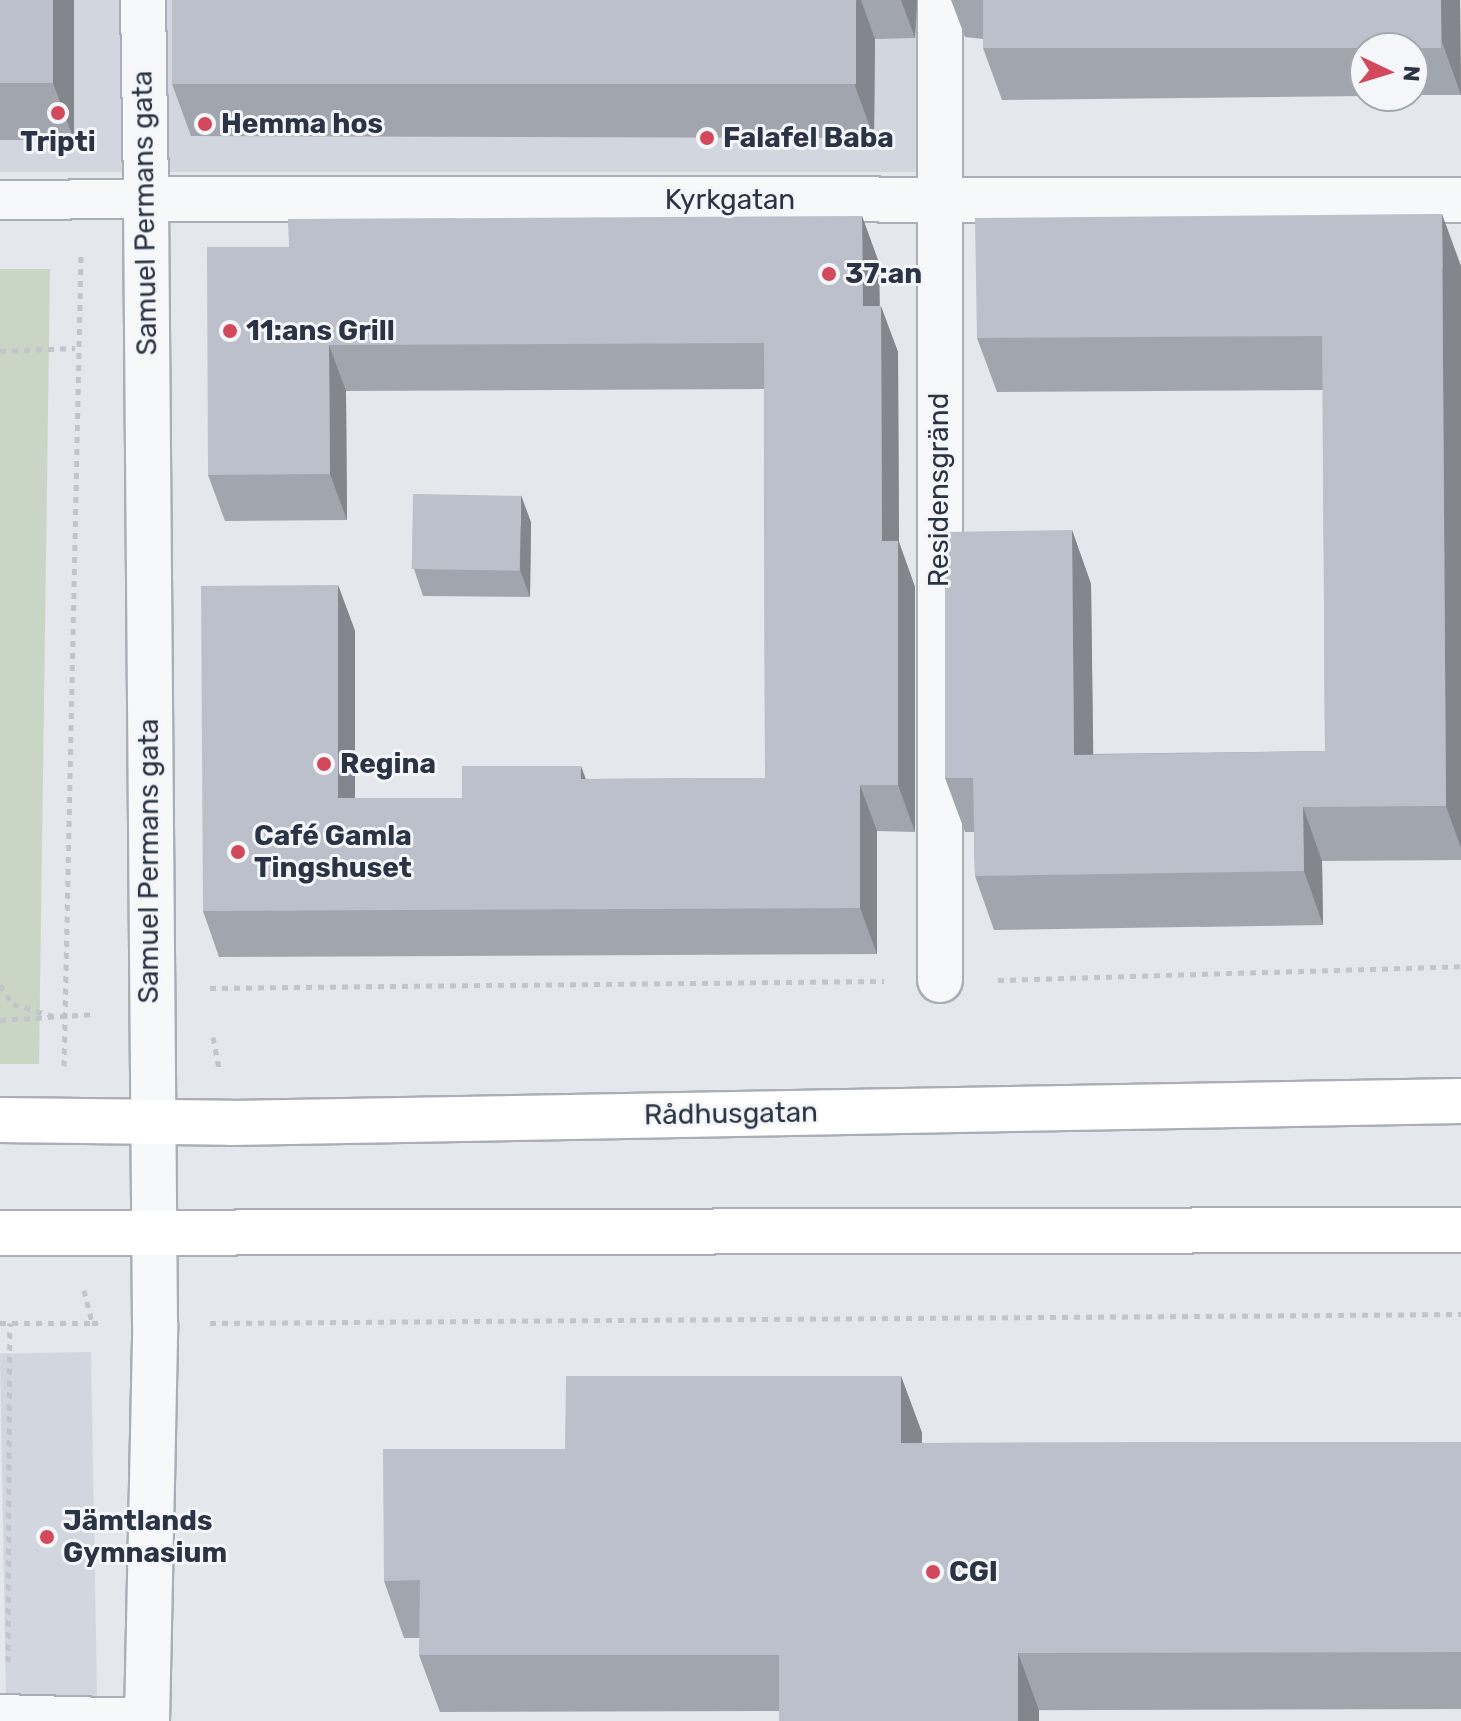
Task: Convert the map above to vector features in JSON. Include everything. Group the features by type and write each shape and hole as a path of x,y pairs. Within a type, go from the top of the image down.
{"main road":[{"name":"Rådhusgatan","path":"0,1120 149,1122 1461,1101"},
{"path":"0,1233 151,1229 1461,1230"}],"street":[{"name":"Samuel Permans gata","path":"143,0 151,1229 147,1720"},
{"name":"Residensgränd","path":"940,0 940,980"},
{"name":"Kyrkgatan","path":"146,199 1461,200"}],"lane":[{"name":"Kyrkgatan","path":"0,200 146,199"},
{"path":"4,1714 147,1720"}],"path":[{"path":"62,1018 75,348 84,200"},
{"path":"0,351 75,348"},
{"path":"0,1020 62,1018 150,1006 203,988 940,980 1461,966"},
{"path":"0,985 13,1004 62,1018"},
{"path":"211,1323 1461,1314"},
{"path":"0,1323 92,1323"},
{"path":"4,1714 10,1323"}],"shaded area":[{"path":"0,0 919,0 919,172 0,172"},
{"name":"Jämtlands Gymnasium","path":"91,1352 97,1721 6,1721 0,1354"}],"green space":[{"path":"0,269 50,269 39,1064 0,1064"}],"building":[{"path":"0,0 53,0 53,83 0,83"},
{"path":"172,0 856,0 856,84 172,84"},
{"path":"983,0 1441,0 1441,48 1429,48 1429,32 1349,32 1349,48 983,48"},
{"path":"1442,214 1446,806 1303,807 1304,871 975,876 973,778 945,778 945,532 1072,530 1074,755 1325,751 1322,336 977,338 975,218"},
{"path":"862,216 863,306 881,306 882,541 898,541 898,785 860,785 860,908 203,911 201,586 338,585 338,798 462,798 462,766 581,766 581,779 765,778 764,343 329,345 330,474 208,475 207,247 289,247 288,219"},
{"path":"413,494 521,496 520,571 412,569"},
{"name":"CGI","path":"566,1376 901,1376 901,1443 1461,1442 1461,1652 1018,1653 1018,1721 779,1721 779,1655 419,1655 420,1580 384,1581 383,1449 565,1449"}],"place":[{"name":"Tripti","path":"58,113"},
{"name":"Hemma hos","path":"205,124"},
{"name":"Falafel Baba","path":"707,138"},
{"name":"37:an","path":"829,274"},
{"name":"11:ans Grill","path":"230,331"},
{"name":"Regina","path":"324,764"},
{"name":"Café Gamla Tingshuset","path":"238,852"},
{"name":"Jämtlands Gymnasium","path":"47,1537"},
{"name":"CGI","path":"933,1572"}]}
